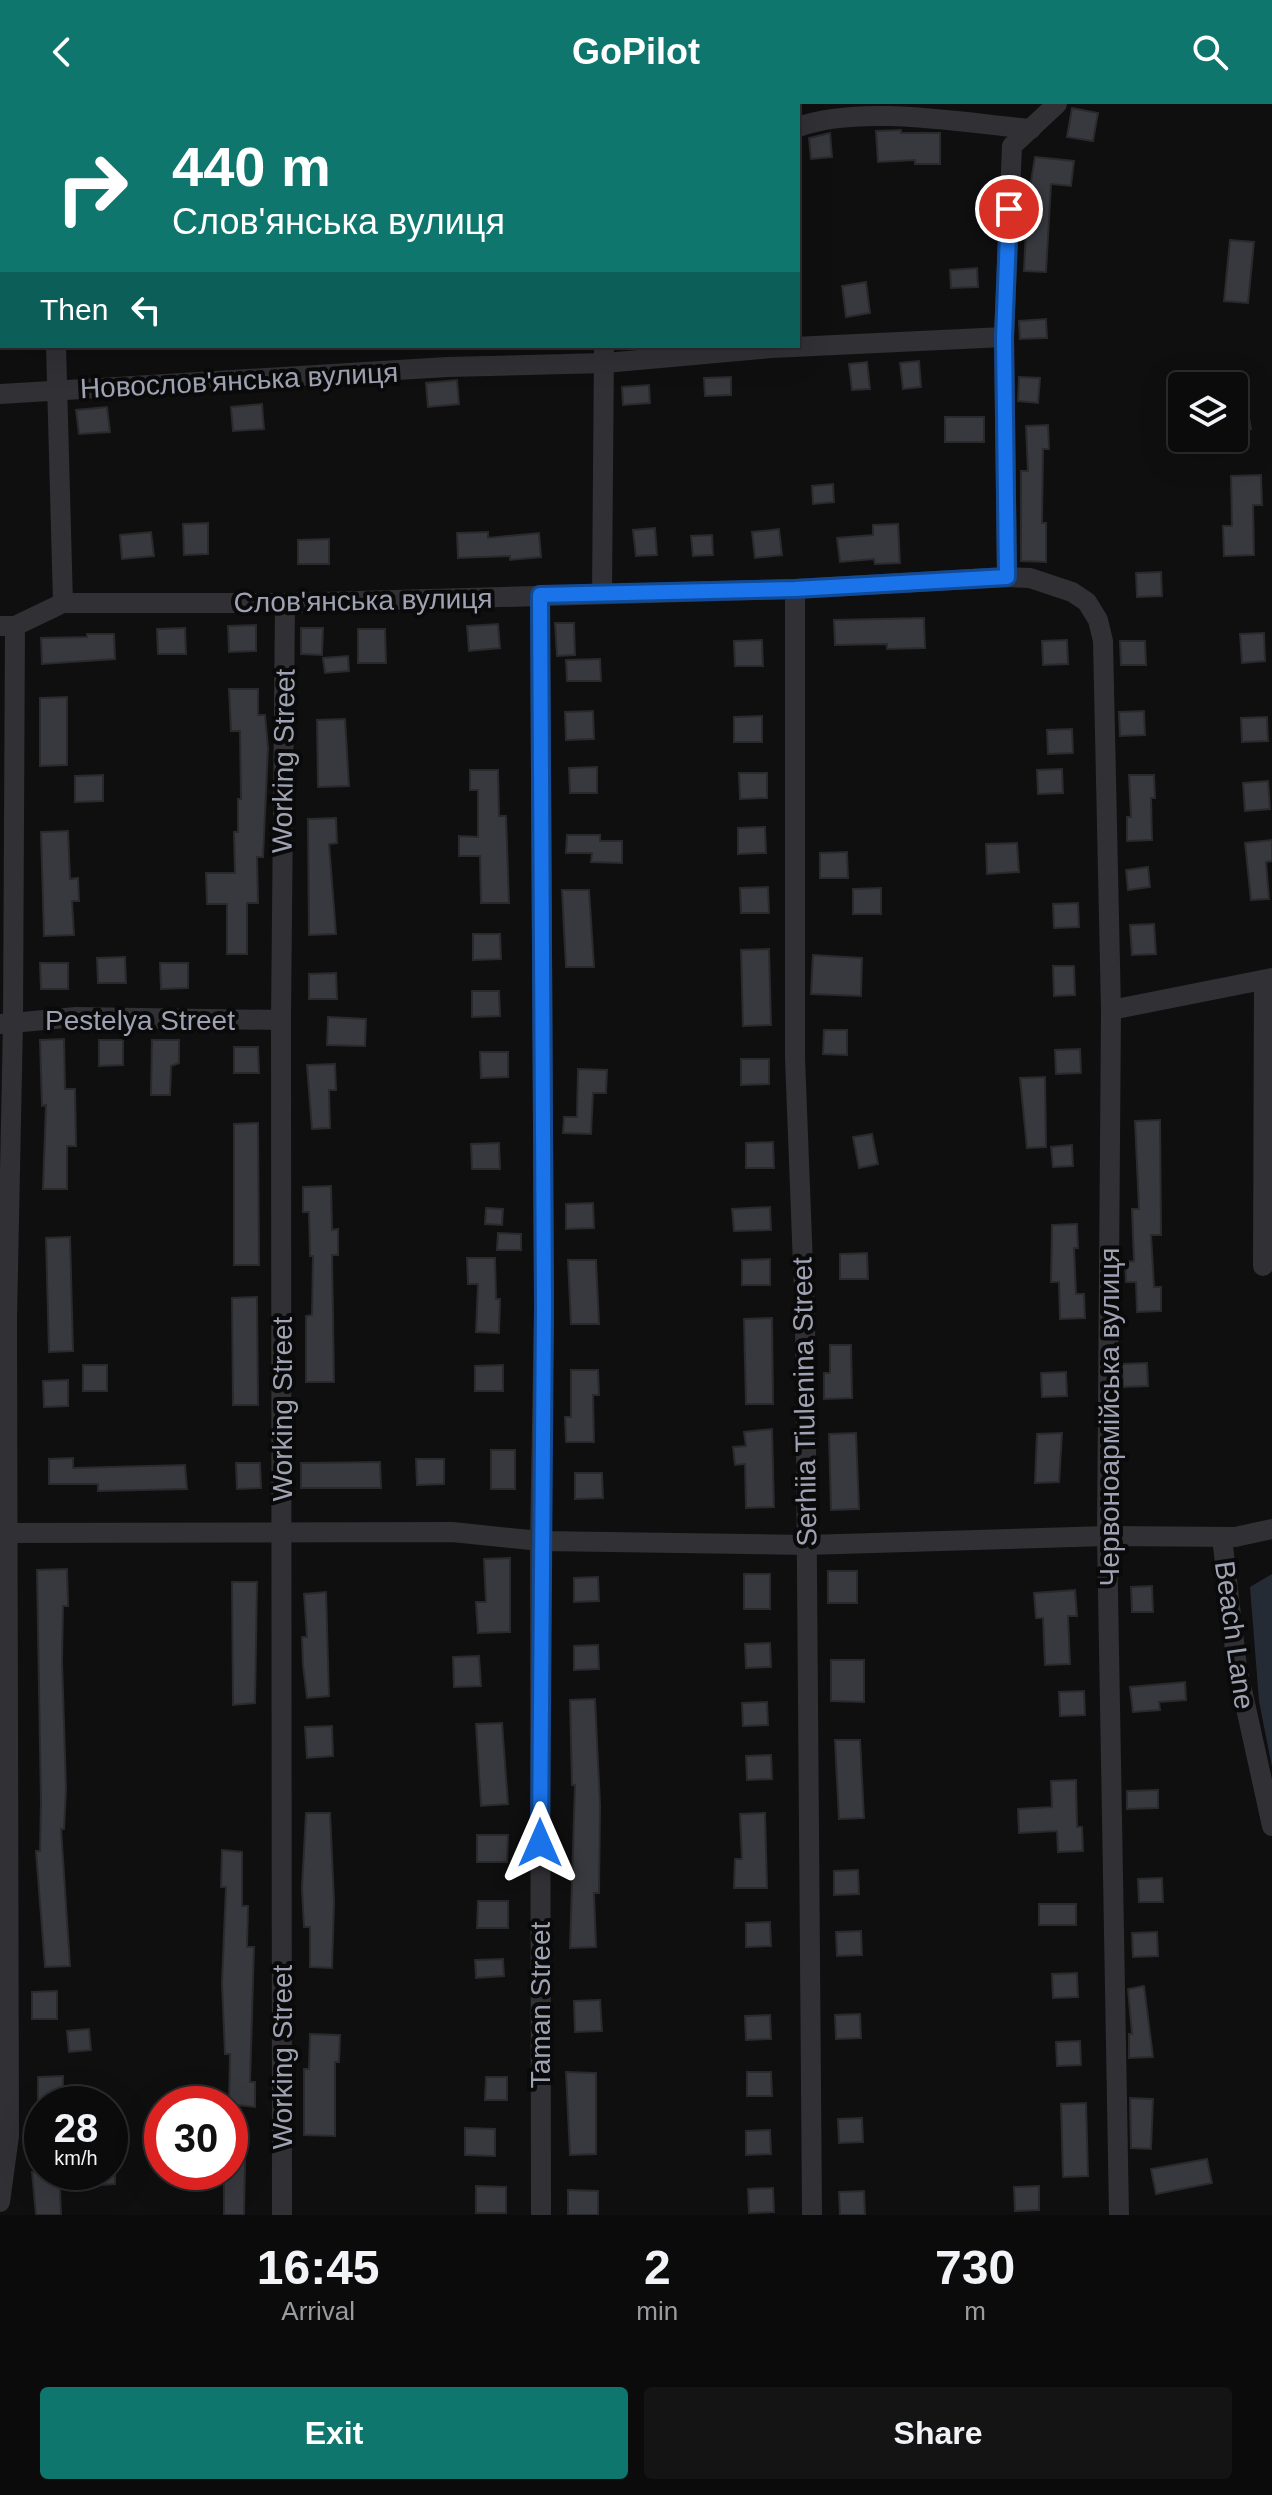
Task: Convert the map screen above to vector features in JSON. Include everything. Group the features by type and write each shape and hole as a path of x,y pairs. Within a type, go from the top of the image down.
{"street":[{"path":"1007,577 1004,337 1012,146 1057,104"},
{"path":"800,127 840,118 887,117 1031,129"},
{"name":"Новослов'янська вулиця","path":"800,347 1004,337"},
{"path":"56,348 63,603"},
{"name":"Новослов'янська вулиця","path":"0,394 604,355 772,348"},
{"path":"602,594 604,355"},
{"name":"Слов'янська вулиця","path":"8,626 63,603 285,603 795,589 1007,577 1030,578 1072,592 1087,602 1098,620"},
{"name":"Serhiia Tiulenina Street","path":"795,589 795,1058 805,1317 812,2215"},
{"name":"Taman Street","path":"540,595 544,1307 540,1541 541,2215"},
{"name":"Working Street","path":"282,2215 281,1020 285,603"},
{"name":"Червоноармійська вулиця","path":"1098,620 1103,641 1111,1010 1107,1536 1119,2215"},
{"path":"0,2215 9,2136 3,1532 8,626"},
{"path":"1111,1010 1268,979 1263,1266"},
{"name":"Pestelya Street","path":"6,1023 76,1017 281,1020"},
{"path":"3,1532 282,1529 452,1532 540,1541 806,1545 1107,1536 1222,1537 1272,1529"},
{"name":"Beach Lane","path":"1222,1537 1237,1667 1272,1826"}],"shaded area":[{"path":"1272,1574 1272,1767 1259,1701 1250,1587"}],"building":[{"path":"1072,108 1098,113 1093,141 1067,137"},
{"path":"901,130 901,133 940,133 940,164 915,164 915,160 878,162 876,131"},
{"path":"830,133 832,157 811,159 809,138"},
{"path":"1035,157 1074,161 1071,186 1051,184 1046,272 1024,271 1027,206"},
{"path":"1230,240 1254,242 1248,303 1224,301"},
{"path":"977,268 978,287 951,288 950,270"},
{"path":"866,282 870,313 846,317 842,286"},
{"path":"1046,319 1047,338 1020,339 1019,321"},
{"path":"919,361 921,387 903,389 900,363"},
{"path":"867,362 870,389 852,390 849,364"},
{"path":"731,377 731,395 705,396 704,378"},
{"path":"1019,377 1040,378 1038,403 1018,401"},
{"path":"457,380 459,404 428,407 426,383"},
{"path":"649,385 650,403 623,405 622,387"},
{"path":"262,404 264,429 233,431 231,407"},
{"path":"107,407 110,432 79,434 76,410"},
{"path":"945,417 984,417 984,442 945,442"},
{"path":"1048,425 1049,449 1043,449 1042,523 1046,523 1046,562 1021,561 1021,471 1028,471 1026,426"},
{"path":"1261,475 1262,505 1253,505 1254,555 1224,556 1223,526 1232,526 1231,476"},
{"path":"833,484 834,502 813,504 812,486"},
{"path":"208,523 208,554 184,555 183,524"},
{"path":"898,524 900,563 875,564 874,559 840,562 837,538 873,535 873,525"},
{"path":"655,528 657,555 636,556 633,530"},
{"path":"779,529 782,555 755,558 752,532"},
{"path":"151,532 154,556 122,559 120,535"},
{"path":"488,532 488,538 539,533 541,557 510,560 510,556 458,558 457,533"},
{"path":"712,535 713,555 693,556 691,536"},
{"path":"329,539 329,564 298,564 298,540"},
{"path":"1161,572 1162,596 1137,597 1136,573"},
{"path":"924,618 925,648 887,649 887,644 835,645 834,620"},
{"path":"555,623 574,623 575,655 557,656"},
{"path":"498,624 500,648 469,651 467,626"},
{"path":"256,625 256,651 229,652 228,626"},
{"path":"185,628 186,654 158,654 157,629"},
{"path":"301,628 323,628 322,655 301,654"},
{"path":"358,629 385,629 386,663 358,663"},
{"path":"1264,633 1265,661 1242,663 1240,634"},
{"path":"87,634 114,634 115,659 42,664 41,638 87,637"},
{"path":"762,640 763,666 735,666 734,641"},
{"path":"1067,640 1068,664 1043,665 1042,641"},
{"path":"1120,641 1145,641 1146,665 1121,665"},
{"path":"348,656 349,671 325,673 323,658"},
{"path":"600,659 601,681 567,681 566,660"},
{"path":"229,689 258,689 258,715 265,715 268,748 263,857 257,857 258,903 247,903 247,954 227,954 227,904 207,904 206,873 235,873 234,832 238,832 238,799 241,799 240,731 231,731"},
{"path":"67,697 67,765 40,766 40,698"},
{"path":"593,711 594,739 566,740 565,712"},
{"path":"1144,711 1145,735 1120,736 1119,712"},
{"path":"762,716 762,742 734,742 734,717"},
{"path":"1267,717 1268,741 1242,742 1241,718"},
{"path":"345,719 349,786 318,787 317,720"},
{"path":"1072,729 1073,753 1048,754 1047,730"},
{"path":"597,767 597,793 570,793 569,768"},
{"path":"1062,769 1063,793 1038,794 1037,770"},
{"path":"470,770 498,770 499,816 506,816 509,903 481,903 480,856 459,856 459,836 478,837 478,790 470,790"},
{"path":"739,773 767,773 767,798 740,799"},
{"path":"103,775 103,801 75,802 75,776"},
{"path":"1129,775 1154,775 1152,840 1127,841 1127,817 1131,817"},
{"path":"1268,781 1270,809 1245,811 1243,783"},
{"path":"336,818 337,843 329,844 336,934 309,935 308,819"},
{"path":"765,827 766,853 738,854 738,828"},
{"path":"68,831 70,879 78,878 79,901 72,901 74,935 44,936 41,832"},
{"path":"567,835 600,835 600,841 622,841 622,863 591,862 592,853 566,853"},
{"path":"1272,840 1272,861 1266,862 1269,899 1251,900 1245,843"},
{"path":"1017,843 1019,872 987,874 986,844"},
{"path":"847,852 848,878 820,878 820,853"},
{"path":"1148,867 1150,887 1128,890 1126,870"},
{"path":"768,887 769,913 741,913 740,888"},
{"path":"881,888 881,914 853,914 853,889"},
{"path":"562,890 589,890 594,967 566,967"},
{"path":"1078,903 1079,927 1054,928 1053,904"},
{"path":"1154,924 1156,954 1132,955 1130,925"},
{"path":"473,934 500,934 501,959 473,960"},
{"path":"769,949 771,1025 743,1026 741,950"},
{"path":"813,955 862,958 861,996 811,994"},
{"path":"125,957 126,983 98,983 97,958"},
{"path":"40,963 68,963 68,989 41,989"},
{"path":"160,963 188,963 188,988 161,989"},
{"path":"1053,966 1074,966 1075,995 1054,996"},
{"path":"336,973 337,999 309,999 309,974"},
{"path":"472,991 499,991 500,1016 472,1017"},
{"path":"328,1017 366,1019 365,1046 327,1045"},
{"path":"824,1030 847,1030 847,1055 823,1054"},
{"path":"64,1039 65,1089 75,1089 76,1146 67,1146 67,1189 43,1189 46,1105 42,1106 40,1040"},
{"path":"99,1040 123,1040 123,1065 99,1066"},
{"path":"152,1040 179,1040 179,1063 171,1066 170,1095 151,1095"},
{"path":"234,1047 258,1047 259,1073 234,1073"},
{"path":"1080,1049 1081,1073 1056,1074 1055,1050"},
{"path":"480,1052 508,1052 508,1077 481,1078"},
{"path":"741,1059 769,1059 769,1084 741,1085"},
{"path":"335,1064 336,1090 329,1090 330,1128 312,1129 307,1065"},
{"path":"578,1069 607,1070 606,1093 593,1093 591,1134 563,1133 564,1117 577,1117"},
{"path":"1045,1077 1046,1147 1027,1148 1020,1078"},
{"path":"1160,1120 1161,1235 1151,1235 1154,1287 1161,1287 1161,1311 1137,1312 1136,1282 1126,1282 1125,1262 1134,1261 1132,1209 1139,1209 1135,1121"},
{"path":"258,1123 259,1265 234,1265 234,1124"},
{"path":"872,1134 878,1164 859,1168 853,1137"},
{"path":"773,1142 774,1168 746,1168 746,1143"},
{"path":"499,1143 500,1169 472,1169 471,1144"},
{"path":"1072,1145 1073,1166 1053,1167 1051,1147"},
{"path":"331,1186 332,1230 338,1229 338,1255 332,1255 334,1382 306,1382 306,1316 312,1315 313,1256 310,1256 309,1212 303,1212 303,1187"},
{"path":"593,1203 594,1228 566,1229 566,1204"},
{"path":"770,1207 771,1230 734,1231 732,1209"},
{"path":"486,1208 503,1209 502,1225 485,1224"},
{"path":"1077,1224 1078,1248 1074,1248 1076,1294 1084,1294 1085,1318 1060,1319 1059,1282 1051,1282 1052,1225"},
{"path":"498,1233 521,1234 521,1250 497,1250"},
{"path":"70,1237 73,1351 49,1352 46,1238"},
{"path":"867,1253 868,1279 840,1279 840,1254"},
{"path":"467,1258 495,1258 496,1299 500,1299 499,1333 476,1332 478,1284 468,1284"},
{"path":"770,1259 770,1285 742,1285 742,1260"},
{"path":"568,1260 596,1260 599,1324 571,1324"},
{"path":"257,1297 258,1405 233,1405 232,1298"},
{"path":"772,1318 773,1404 746,1404 744,1319"},
{"path":"830,1345 851,1345 852,1398 824,1399 824,1373 830,1373"},
{"path":"1147,1363 1148,1386 1123,1387 1122,1364"},
{"path":"83,1365 107,1365 107,1391 83,1391"},
{"path":"503,1365 503,1391 475,1391 475,1366"},
{"path":"571,1370 598,1370 599,1395 593,1395 594,1442 566,1442 565,1417 571,1417"},
{"path":"1066,1372 1067,1396 1042,1397 1041,1373"},
{"path":"68,1380 68,1406 44,1407 43,1381"},
{"path":"772,1429 774,1507 746,1508 745,1464 735,1465 733,1447 746,1446 744,1432"},
{"path":"856,1433 859,1509 831,1510 829,1434"},
{"path":"1062,1433 1059,1482 1035,1483 1037,1434"},
{"path":"491,1450 515,1450 515,1489 491,1489"},
{"path":"73,1458 73,1468 185,1465 187,1489 98,1491 98,1484 49,1484 49,1459"},
{"path":"416,1459 444,1459 444,1484 417,1485"},
{"path":"380,1462 381,1488 301,1488 301,1463"},
{"path":"236,1463 260,1463 261,1488 237,1489"},
{"path":"575,1473 602,1473 603,1498 575,1499"},
{"path":"510,1558 510,1632 478,1633 476,1602 486,1602 484,1559"},
{"path":"67,1569 68,1606 63,1606 62,1661 66,1789 64,1829 61,1829 70,1966 45,1967 36,1851 40,1851 41,1802 37,1570"},
{"path":"828,1571 857,1571 857,1603 828,1603"},
{"path":"744,1574 770,1574 770,1609 744,1609"},
{"path":"598,1577 599,1601 574,1602 574,1578"},
{"path":"232,1582 257,1582 255,1703 233,1705"},
{"path":"1152,1586 1153,1612 1132,1612 1131,1587"},
{"path":"1075,1590 1077,1616 1068,1616 1070,1664 1045,1665 1043,1618 1036,1618 1034,1593"},
{"path":"326,1592 329,1696 307,1698 302,1637 307,1637 304,1594"},
{"path":"770,1643 771,1667 746,1668 745,1644"},
{"path":"598,1645 599,1669 574,1670 574,1646"},
{"path":"479,1656 481,1686 454,1687 453,1657"},
{"path":"831,1660 864,1660 864,1702 831,1701"},
{"path":"1185,1682 1186,1700 1159,1702 1160,1710 1133,1712 1130,1687"},
{"path":"1084,1691 1085,1715 1060,1716 1059,1692"},
{"path":"595,1699 600,1805 599,1893 594,1893 596,1947 570,1948 575,1785 572,1785 570,1700"},
{"path":"767,1702 768,1725 743,1726 742,1703"},
{"path":"502,1723 508,1804 481,1806 476,1724"},
{"path":"332,1726 333,1756 307,1758 305,1727"},
{"path":"835,1740 860,1740 864,1818 839,1819"},
{"path":"771,1755 772,1779 747,1780 746,1756"},
{"path":"1076,1780 1077,1827 1082,1827 1083,1851 1058,1852 1057,1831 1019,1833 1018,1809 1052,1807 1051,1781"},
{"path":"1158,1790 1158,1808 1127,1809 1127,1791"},
{"path":"306,1813 330,1813 334,1901 332,1968 310,1967 310,1927 304,1927 302,1888"},
{"path":"765,1813 767,1888 734,1888 735,1859 742,1859 740,1814"},
{"path":"477,1835 508,1835 507,1862 477,1862"},
{"path":"222,1850 242,1852 242,1906 248,1906 247,1947 254,1947 250,2082 255,2082 255,2107 248,2106 248,2086 229,2086 230,2054 225,2054 222,1983 226,1887 221,1887"},
{"path":"858,1870 859,1894 834,1895 834,1871"},
{"path":"1162,1878 1163,1902 1139,1902 1138,1879"},
{"path":"478,1901 508,1901 508,1928 477,1928"},
{"path":"1039,1904 1076,1904 1076,1925 1039,1925"},
{"path":"770,1922 771,1946 746,1947 746,1923"},
{"path":"861,1931 862,1955 837,1956 836,1932"},
{"path":"1157,1932 1158,1956 1133,1957 1132,1933"},
{"path":"503,1959 504,1976 476,1978 475,1960"},
{"path":"1077,1973 1078,1997 1053,1998 1052,1974"},
{"path":"1144,1986 1153,2057 1129,2058 1129,2034 1132,2034 1128,1989"},
{"path":"57,1991 57,2019 32,2019 32,1992"},
{"path":"600,2000 602,2031 575,2032 574,2001"},
{"path":"860,2014 861,2038 836,2039 835,2015"},
{"path":"770,2015 771,2039 746,2040 745,2016"},
{"path":"89,2029 91,2050 69,2052 67,2031"},
{"path":"310,2034 340,2035 339,2062 335,2062 335,2136 304,2135 304,2069 309,2069"},
{"path":"1080,2041 1081,2065 1057,2066 1056,2042"},
{"path":"566,2072 596,2073 596,2154 570,2155"},
{"path":"747,2072 771,2072 772,2096 747,2096"},
{"path":"63,2076 63,2086 38,2086 38,2077"},
{"path":"486,2077 507,2077 507,2100 485,2100"},
{"path":"1130,2098 1153,2099 1151,2149 1131,2148"},
{"path":"1086,2103 1088,2176 1063,2177 1061,2104"},
{"path":"862,2118 863,2142 839,2143 838,2119"},
{"path":"465,2128 495,2129 495,2156 465,2155"},
{"path":"770,2130 771,2154 746,2155 746,2131"},
{"path":"1207,2159 1212,2183 1156,2194 1151,2169"},
{"path":"476,2186 506,2187 506,2213 476,2213"},
{"path":"1039,2186 1039,2210 1015,2211 1014,2187"},
{"path":"773,2188 774,2212 749,2213 748,2189"},
{"path":"34,2190 60,2190 61,2215 36,2215"},
{"path":"224,2190 244,2190 244,2215 224,2215"},
{"path":"568,2190 598,2191 598,2215 568,2215"},
{"path":"864,2191 865,2215 840,2215 839,2192"}],"route":[{"path":"540,1843 544,1307 540,595 795,589 1007,577 1004,337 1009,209"}]}
